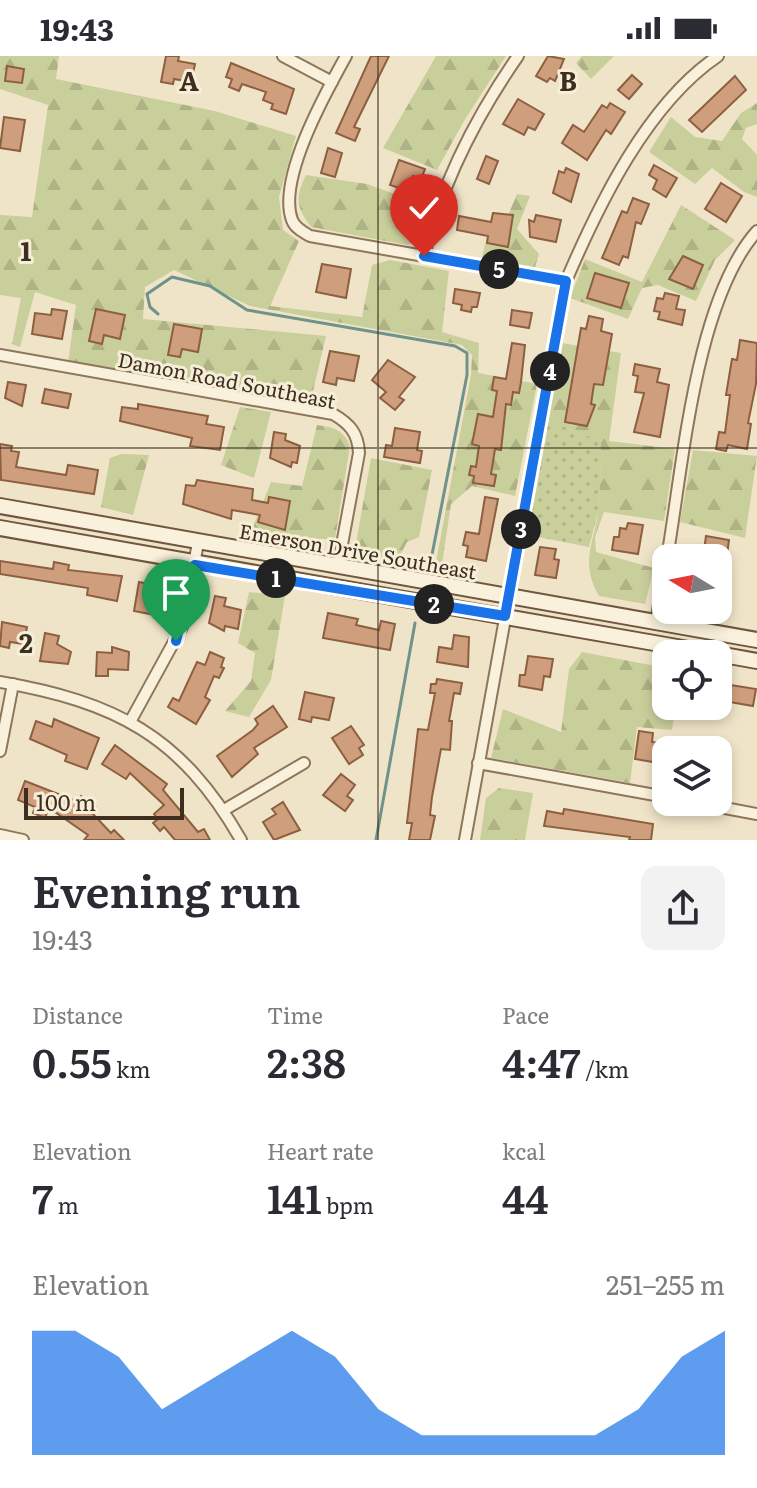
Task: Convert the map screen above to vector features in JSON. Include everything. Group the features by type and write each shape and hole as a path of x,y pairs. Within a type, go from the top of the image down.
{"street":[{"path":"283,56 332,82"},
{"path":"346,56 296,163 288,196 292,220 310,236 566,281"},
{"path":"424,256 447,181 467,138 518,56"},
{"path":"465,840 566,281 599,205 663,108 718,56"},
{"path":"669,544 703,346 730,274 757,231"},
{"name":"Damon Road Southeast","path":"0,355 333,414 348,423 358,438 359,453 338,566"},
{"name":"Emerson Drive Southeast","path":"0,506 652,621"},
{"name":"Emerson Drive Southeast","path":"0,528 195,565 652,642"},
{"path":"130,722 182,627 198,543"},
{"name":"Emerson Drive Southeast","path":"667,624 757,640"},
{"name":"Emerson Drive Southeast","path":"732,657 757,661"},
{"path":"0,682 78,698 130,722 187,764 224,810 241,840"},
{"path":"0,751 13,684"},
{"path":"224,810 304,763"},
{"path":"478,763 652,794"},
{"path":"732,809 757,814"},
{"path":"0,835 23,840"}],"green space":[{"path":"0,56 59,56 56,79 215,111 296,136 279,197 283,230 299,241 270,306 362,317 372,265 390,260 449,271 442,332 479,343 478,373 537,384 515,496 472,486 451,504 442,564 436,562 471,375 472,355 462,345 250,306 174,270 145,287 143,319 326,336 310,404 68,363 76,305 35,292 20,347 12,344 21,298 0,295 0,215 32,217 48,105 0,89"},
{"path":"436,56 506,56 437,170 383,148"},
{"path":"582,56 614,56 591,79 576,63"},
{"path":"757,103 757,124 746,128 742,139 757,155 757,197 744,192 712,168 695,184 649,152 671,117 695,137 722,141 741,113"},
{"path":"306,175 367,184 428,206 417,241 407,245 311,227 302,214 299,202"},
{"path":"517,194 530,196 517,229 539,254 535,267 482,257 491,220 509,213"},
{"path":"681,205 735,240 715,260 696,301 658,285 642,288 628,319 570,298 585,259 642,282"},
{"path":"562,343 621,353 609,441 675,449 664,521 604,512 595,537 596,552 652,567 645,604 599,596 593,583 589,561 599,505 601,441 546,420"},
{"path":"240,407 271,412 254,478 221,465"},
{"path":"546,420 602,441 599,509 589,547 528,535"},
{"path":"317,425 337,430 345,436 350,446 335,539 319,539 312,551 250,534 271,482 302,486"},
{"path":"693,450 757,456 745,538 680,522"},
{"path":"121,454 149,455 133,515 101,507 110,458"},
{"path":"371,458 432,470 419,537 407,542 397,561 354,555"},
{"path":"249,592 285,596 271,680 249,717 225,711 251,681 255,653 238,643"},
{"path":"582,652 652,665 652,720 674,720 672,730 637,727 630,783 491,758 503,709 561,732 569,669"},
{"path":"499,788 533,793 525,840 480,840 486,798"}],"building":[{"path":"166,56 179,56 178,61 195,64 191,82 174,79 173,84 161,82"},
{"path":"371,56 389,56 354,127 360,129 355,141 336,133"},
{"path":"548,56 564,59 555,81 550,78 547,82 536,76"},
{"path":"231,63 294,89 286,114 271,109 273,104 263,100 266,92 242,84 239,91 229,87 232,79 226,77"},
{"path":"7,66 24,69 22,83 5,81"},
{"path":"632,75 642,84 629,99 618,90"},
{"path":"735,76 746,90 702,132 689,120"},
{"path":"518,99 544,114 535,130 528,127 524,135 503,124"},
{"path":"610,103 625,112 611,134 606,130 587,160 562,143 573,125 584,132 602,105 607,108"},
{"path":"4,117 25,120 20,151 0,148"},
{"path":"328,148 342,153 335,177 321,173"},
{"path":"486,156 498,161 489,184 477,179"},
{"path":"399,160 425,169 421,179 413,176 407,191 390,185"},
{"path":"654,165 677,178 666,197 653,189 657,180 649,175"},
{"path":"566,168 579,174 571,202 553,193 559,171 564,173"},
{"path":"721,183 742,196 726,222 705,209"},
{"path":"633,198 649,204 641,224 636,222 628,258 623,256 619,265 602,258 622,211 627,213"},
{"path":"493,213 513,215 508,247 487,243 488,236 457,230 459,216 491,222"},
{"path":"536,215 561,220 556,242 530,237 529,220 534,222"},
{"path":"683,256 703,265 693,289 669,279"},
{"path":"322,264 351,269 346,298 316,292"},
{"path":"595,273 629,283 621,308 587,298"},
{"path":"455,289 480,293 477,307 472,307 471,312 461,310 462,305 453,303"},
{"path":"665,293 679,296 676,309 685,310 682,325 658,319 660,312 654,311 657,298 663,299"},
{"path":"52,309 67,311 62,339 32,334 35,313 51,315"},
{"path":"96,309 125,315 120,339 104,335 102,344 89,341"},
{"path":"512,310 532,313 529,328 510,325"},
{"path":"589,316 603,319 601,331 612,334 603,385 594,384 591,404 595,405 587,426 565,422 581,328 586,329"},
{"path":"174,324 202,329 198,352 182,349 180,357 168,355"},
{"path":"740,340 757,343 756,384 748,423 751,424 747,449 728,445 726,451 716,449 719,432 725,433 730,395 726,395 732,359 737,360"},
{"path":"512,343 525,345 521,382 519,393 513,392 511,405 506,404 501,450 495,449 491,474 496,475 494,486 473,483 474,476 469,475 471,466 476,467 479,446 472,444 478,414 493,417 497,391 492,390 494,377 506,379"},
{"path":"330,351 359,356 354,381 337,378 336,385 323,382"},
{"path":"388,360 415,377 399,397 404,400 395,410 380,398 386,392 372,380"},
{"path":"635,364 660,369 657,382 669,385 660,437 634,432 644,393 635,392 638,376 633,375"},
{"path":"8,382 26,385 22,406 5,398"},
{"path":"45,389 71,394 68,408 42,403"},
{"path":"138,404 208,416 206,424 224,427 220,450 190,446 192,438 120,421 122,407 138,409"},
{"path":"395,428 420,432 417,450 422,451 420,463 384,457 386,445 392,446"},
{"path":"274,432 286,434 285,440 300,446 297,463 292,462 291,467 270,458"},
{"path":"0,444 12,446 11,451 19,452 16,467 66,475 68,465 98,470 94,494 1,480"},
{"path":"197,480 253,489 252,500 268,503 269,497 290,501 285,530 258,522 260,515 232,510 231,519 183,504 186,485 195,486"},
{"path":"485,497 498,499 486,561 466,557 468,546 463,545 466,532 479,534"},
{"path":"628,523 643,525 638,554 612,550 614,537 619,537 620,528 626,529"},
{"path":"706,536 729,540 728,544 705,544"},
{"path":"540,547 556,549 554,559 559,560 556,578 535,575"},
{"path":"0,561 53,569 54,562 69,565 68,570 122,576 117,601 87,595 88,588 0,574"},
{"path":"139,582 160,586 155,615 134,611"},
{"path":"215,596 226,598 224,606 241,610 238,629 225,626 224,631 209,623"},
{"path":"328,613 358,619 356,625 379,630 381,621 395,624 390,650 323,638"},
{"path":"2,622 27,627 24,644 10,642 9,648 0,646"},
{"path":"45,633 59,636 57,644 71,652 68,664 40,661"},
{"path":"454,635 469,637 468,667 437,662 439,647 452,649"},
{"path":"112,647 129,652 128,670 108,669 108,676 96,676 97,652 112,653"},
{"path":"210,652 224,658 221,667 224,668 219,678 214,676 205,697 210,700 196,724 168,707 173,698 179,701 197,662 205,665"},
{"path":"528,656 553,659 550,677 544,676 542,690 519,686 520,675 525,675"},
{"path":"437,679 462,683 460,694 454,693 449,721 452,721 450,750 441,749 432,797 430,815 435,816 430,840 409,840 412,823 407,823 418,729 428,730 435,693 430,693 431,684 436,684"},
{"path":"732,685 756,689 753,706 732,702"},
{"path":"305,692 334,698 329,720 312,717 311,722 299,719"},
{"path":"273,706 287,727 254,748 258,754 232,777 217,756 253,730 258,724 255,719"},
{"path":"54,719 99,738 87,769 65,761 67,755 30,739 36,721 52,727"},
{"path":"351,726 364,745 359,748 363,755 349,764 332,738"},
{"path":"639,731 653,733 652,762 635,759"},
{"path":"115,745 167,784 163,790 198,832 204,829 210,840 175,840 164,827 160,831 153,823 158,819 154,814 164,805 130,773 126,779 102,764"},
{"path":"341,774 355,785 347,796 353,800 345,811 323,795"},
{"path":"25,781 76,801 81,796 96,807 92,813 111,833 114,830 124,840 84,840 88,835 49,808 45,818 33,813 35,807 18,800"},
{"path":"283,802 300,830 274,840 263,822 276,814 272,809"},
{"path":"564,809 653,824 651,840 629,840 630,837 544,826 547,811 563,814"}],"waterway":[{"path":"158,314 150,307 147,294 172,277 210,286 247,310 455,346 467,353 467,375 430,565"},
{"path":"376,840 415,623"}],"route":[{"path":"176,641 182,627 195,565 505,616 566,281 424,256"}]}
